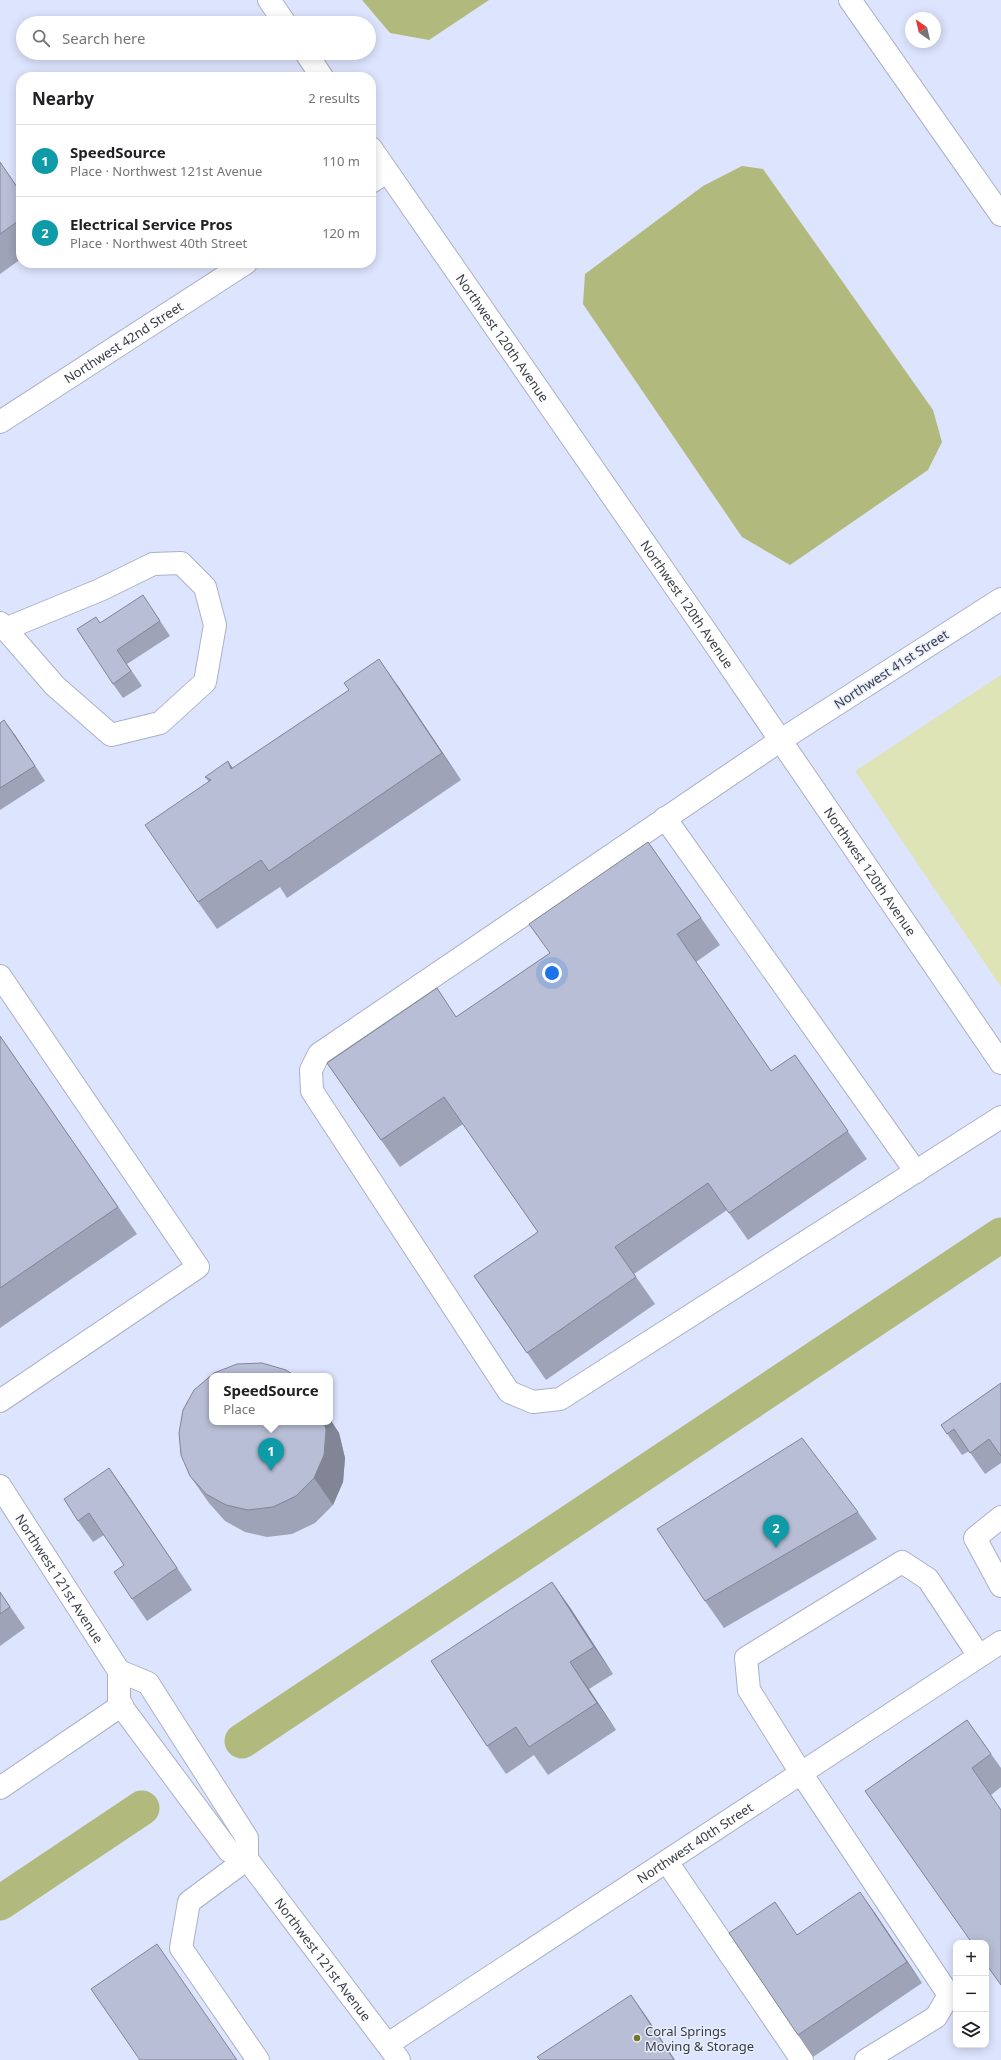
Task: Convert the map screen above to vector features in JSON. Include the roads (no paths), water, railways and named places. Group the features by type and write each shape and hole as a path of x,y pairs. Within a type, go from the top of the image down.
{"street":[{"path":"269,0 280,16"},
{"path":"850,0 1001,215"},
{"path":"311,60 319,72"},
{"name":"Northwest 120th Avenue","path":"376,166 379,177 781,740 1001,1063"},
{"name":"Northwest 42nd Street","path":"0,422 238,268"},
{"path":"181,563 205,587 215,626 205,682 160,723 111,735 55,686 3,626 100,590 153,564 181,563"},
{"name":"Northwest 41st Street","path":"1001,599 781,740 665,818 319,1054 310,1070 312,1091 509,1392 532,1402 560,1399 1001,1117"},
{"path":"665,818 916,1172"},
{"path":"0,976 198,1267 0,1401"},
{"name":"Northwest 121st Avenue","path":"0,1486 119,1671 119,1703 122,1705 229,1851 247,1859 394,2052"},
{"path":"1001,1517 975,1538 1001,1586"},
{"path":"866,2060 936,2017 949,1995 801,1773 749,1690 746,1658 902,1562 928,1579 979,1656"},
{"name":"Northwest 40th Street","path":"394,2052 667,1862 1001,1642"},
{"path":"119,1671 148,1683 167,1710 247,1838 247,1859 189,1902 181,1948 258,2060"},
{"path":"0,1788 122,1705"},
{"path":"667,1862 802,2060"}],"waterway":[{"path":"242,1741 1001,1235"},
{"path":"0,1903 142,1808"}],"place":[{"name":"SpeedSource","path":"271,1471"},
{"name":"Electrical Service Pros","path":"776,1548"},
{"name":"Coral Springs Moving & Storage","path":"637,2038"}]}
